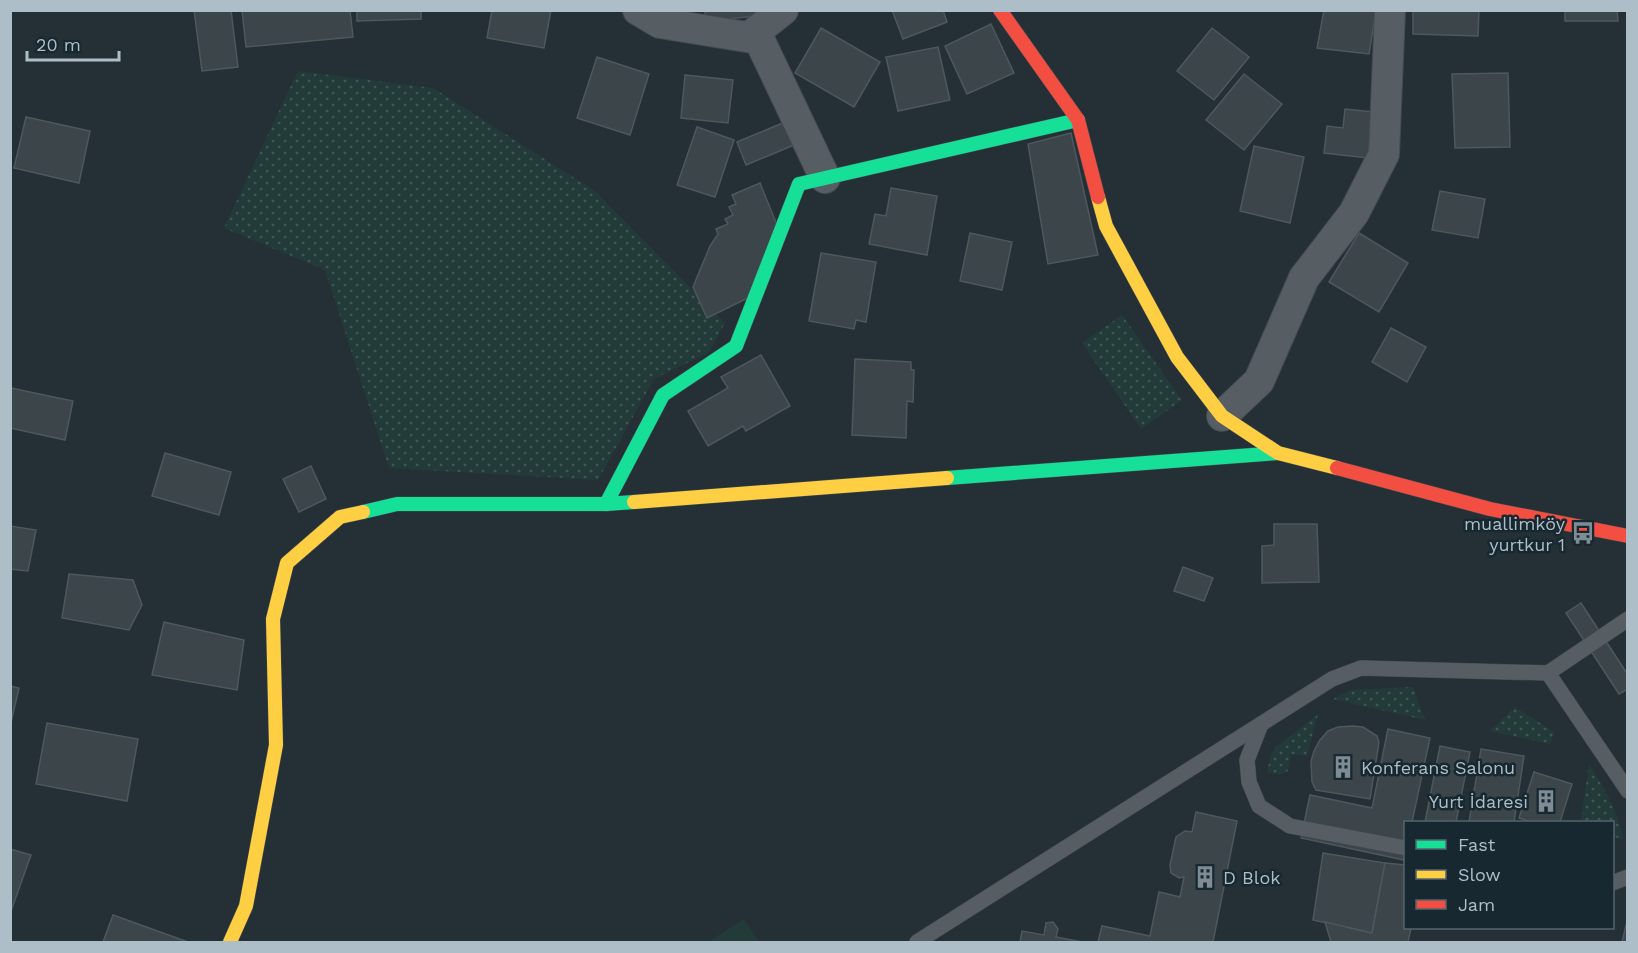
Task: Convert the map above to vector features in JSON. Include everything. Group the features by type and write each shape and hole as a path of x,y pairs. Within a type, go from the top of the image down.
{"street":[{"path":"638,10 660,23 759,39 825,178"},
{"path":"749,37 783,10"},
{"path":"1000,10 1078,120 1106,226 1177,357 1222,416 1278,453 1490,509 1628,536"},
{"path":"1222,416 1259,381 1304,278 1354,213 1384,154 1390,10"},
{"path":"606,504 663,395 736,346 799,184 1078,120"},
{"path":"230,942 246,906 276,745 273,620 286,563 340,517 397,504 606,504 1278,453"}],"lane":[{"path":"917,942 1332,679 1361,668 1548,673 1628,619"},
{"path":"1548,673 1628,791"},
{"path":"1261,724 1247,760 1249,782 1259,806 1290,826 1404,848"}],"green space":[{"path":"298,71 433,88 595,191 725,323 709,352 654,379 598,480 389,468 325,270 224,228"},
{"path":"1122,315 1182,400 1141,429 1082,343"},
{"path":"1413,687 1425,720 1333,699 1350,690"},
{"path":"1515,707 1554,732 1550,744 1490,731"},
{"path":"1318,714 1307,756 1291,754 1288,771 1281,774 1267,773 1271,754 1276,747"},
{"path":"1589,764 1614,809 1623,839 1614,837 1614,821 1581,820"},
{"path":"744,919 759,942 708,942"}],"building":[{"path":"194,10 231,10 238,67 202,71"},
{"path":"242,10 350,10 353,37 246,47"},
{"path":"357,10 421,10 421,19 357,21"},
{"path":"492,10 551,10 544,48 487,38"},
{"path":"705,10 756,10 757,16 705,21"},
{"path":"892,10 943,10 947,22 903,39"},
{"path":"1324,10 1376,10 1369,54 1317,48"},
{"path":"1413,10 1479,10 1478,36 1413,34"},
{"path":"1565,10 1617,10 1618,21 1565,21"},
{"path":"991,24 1014,73 967,94 945,46"},
{"path":"821,28 880,62 854,107 795,73"},
{"path":"1212,28 1249,57 1214,100 1177,71"},
{"path":"938,47 950,100 898,111 886,57"},
{"path":"597,57 649,74 630,135 577,118"},
{"path":"1508,73 1510,147 1455,148 1452,74"},
{"path":"1244,74 1282,104 1244,150 1206,120"},
{"path":"685,75 733,80 728,123 681,118"},
{"path":"1345,109 1373,112 1368,158 1324,153 1327,126 1343,128"},
{"path":"26,117 90,131 79,183 14,168"},
{"path":"785,122 794,145 746,165 737,142"},
{"path":"697,127 734,140 715,197 677,185"},
{"path":"1071,133 1098,255 1048,264 1028,144"},
{"path":"1254,146 1304,157 1290,223 1240,211"},
{"path":"760,183 777,225 750,297 707,318 693,287 710,246 718,234 716,229 728,224 725,219 733,215 729,207 736,204 732,195"},
{"path":"891,188 937,196 927,255 869,244 875,214 886,216"},
{"path":"1440,191 1485,199 1478,238 1432,230"},
{"path":"970,233 1012,242 1002,290 960,281"},
{"path":"1359,233 1408,263 1379,312 1329,282"},
{"path":"821,253 876,262 866,322 856,320 854,329 809,321"},
{"path":"1391,328 1426,347 1407,382 1372,362"},
{"path":"761,355 790,406 746,431 743,426 708,446 688,411 728,388 721,377"},
{"path":"855,359 911,362 911,370 914,370 913,402 907,401 906,438 852,435"},
{"path":"11,388 73,401 65,440 10,428"},
{"path":"165,453 231,472 219,515 152,496"},
{"path":"311,466 326,499 299,512 283,479"},
{"path":"1274,524 1317,524 1319,582 1262,583 1262,546 1274,545"},
{"path":"10,526 36,530 28,571 10,569"},
{"path":"1183,567 1213,578 1204,601 1174,591"},
{"path":"69,574 133,580 142,605 129,630 62,618"},
{"path":"1581,603 1628,675 1628,689 1619,694 1566,613"},
{"path":"164,622 244,640 237,690 152,675"},
{"path":"10,686 19,688 10,727"},
{"path":"47,723 138,739 127,801 36,784"},
{"name":"Konferans Salonu","path":"1338,727 1363,727 1377,736 1379,742 1370,799 1316,790 1312,782 1311,761 1320,740 1328,731"},
{"path":"1388,729 1430,738 1412,821 1404,821 1404,860 1301,838 1310,795 1372,808"},
{"path":"1440,746 1470,752 1456,821 1425,821"},
{"path":"1481,749 1524,756 1514,821 1469,821"},
{"name":"Yurt İdaresi","path":"1534,772 1572,784 1560,821 1528,821 1519,818"},
{"name":"D Blok","path":"1196,812 1237,821 1213,942 1098,942 1102,926 1150,936 1159,892 1180,897 1184,877 1179,878 1171,873 1170,865 1176,837 1185,831 1192,832"},
{"path":"10,849 31,855 11,911 10,911"},
{"path":"1323,853 1385,863 1372,933 1313,920"},
{"path":"1385,863 1404,865 1404,929 1411,929 1408,942 1331,942 1325,922 1372,933"},
{"path":"113,915 188,942 103,942"},
{"path":"1628,917 1628,942 1622,942"},
{"path":"1053,922 1058,929 1056,937 1082,942 1020,942 1022,931 1044,935 1046,923"}],"traffic: fast":[{"path":"606,504 663,395 736,346 799,184 1078,120"},
{"path":"947,478 1278,453"},
{"path":"363,512 397,504 634,502"}],"traffic: slow":[{"path":"1098,197 1106,226 1177,357 1222,416 1278,453 1337,468"},
{"path":"634,502 947,478"},
{"path":"230,942 246,906 276,745 273,619 287,563 340,517 363,512"}],"traffic: jam":[{"path":"1000,10 1078,120 1098,197"},
{"path":"1337,468 1490,509 1628,536"}],"place":[{"name":"muallimköy yurtkur 1","path":"1583,533"},
{"name":"Konferans Salonu","path":"1343,767"},
{"name":"Yurt İdaresi","path":"1546,801"},
{"name":"D Blok","path":"1205,877"}]}
